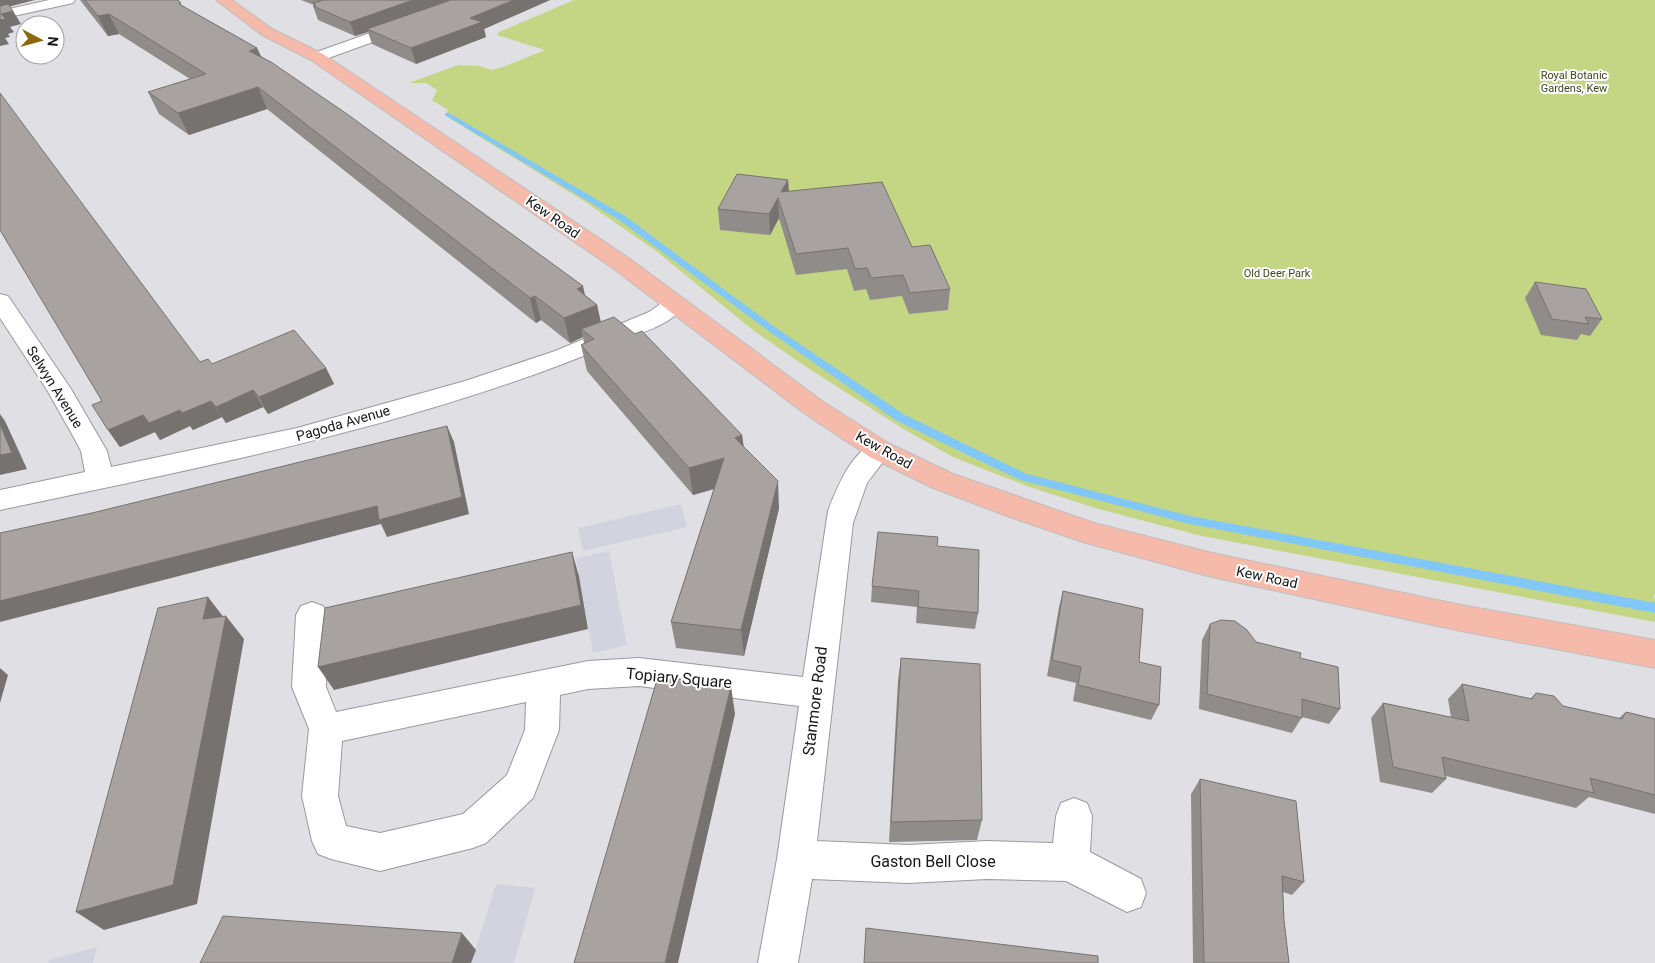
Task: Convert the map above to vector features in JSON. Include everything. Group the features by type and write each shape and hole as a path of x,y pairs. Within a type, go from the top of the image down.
{"main road":[{"name":"Kew Road","path":"223,0 267,32 316,57 404,114 622,264 674,305 805,401 879,450 954,486 1093,534 1198,562 1461,618 1655,654"}],"street":[{"path":"0,15 68,0"},
{"path":"316,57 476,0"},
{"name":"Selwyn Avenue","path":"0,301 58,390 94,451 100,477"},
{"name":"Pagoda Avenue","path":"0,500 100,477 297,437 474,386 563,356 657,317 674,305"},
{"name":"Stanmore Road","path":"778,963 796,859 839,522 849,487 863,465 879,450"},
{"path":"312,615 309,687 326,729 320,796 332,841 380,852 473,830 520,786 542,730 544,684"},
{"name":"Topiary Square","path":"326,729 588,675 639,672 816,692"},
{"path":"1070,862 1074,816"},
{"name":"Gaston Bell Close","path":"796,859 908,864 987,860 1070,862 1127,893"}],"shaded area":[{"path":"681,504 687,527 583,551 578,528"},
{"path":"609,551 627,645 593,653 576,558"},
{"path":"496,884 535,888 514,963 471,963"},
{"path":"97,947 93,963 48,963 49,960"}],"green space":[{"name":"Old Deer Park","path":"574,0 1655,0 1655,595 1653,595 1655,600 1655,622 1202,536 1095,508 1027,486 953,457 902,428 754,331 655,250 584,201 446,116 448,110 432,100 437,90 426,83 409,83 458,65 480,66 491,70 545,50 497,35 499,34 497,33"}],"building":[{"path":"85,0 178,0 181,3 179,4 257,48 249,51 271,62 347,114 583,286 577,289 597,305 564,318 535,296 530,298 258,87 178,113 148,92 206,74 109,14 98,16"},
{"path":"324,0 413,0 350,22 313,6 316,5 313,3"},
{"path":"451,0 514,0 470,18 482,22 411,48 367,29"},
{"path":"8,4 13,11 1,14 6,19 0,20 0,6"},
{"path":"0,93 200,362 208,359 212,364 294,330 326,368 259,397 253,390 216,407 211,401 182,413 180,410 149,423 143,415 108,430 92,405 102,401 0,230"},
{"path":"737,174 788,180 781,192 882,182 912,247 930,245 950,289 910,293 903,275 871,278 867,268 855,269 848,248 796,254 778,198 769,214 718,209"},
{"path":"1535,282 1586,289 1602,319 1585,317 1589,324 1552,319"},
{"path":"614,317 635,334 642,331 742,435 735,438 778,481 741,630 671,622 724,458 689,468 581,345 594,339 581,329"},
{"path":"0,424 12,453 0,455"},
{"path":"447,426 462,497 379,520 377,506 0,601 0,533 92,513"},
{"path":"878,532 938,537 937,546 979,550 978,613 918,607 919,591 872,586"},
{"path":"572,552 581,605 318,667 325,608"},
{"path":"1063,591 1143,609 1139,662 1161,667 1159,705 1078,685 1081,667 1052,660"},
{"path":"208,597 203,619 226,616 173,885 76,912 158,608"},
{"path":"1221,620 1235,621 1247,630 1256,642 1301,653 1300,658 1338,667 1340,709 1302,699 1302,718 1207,694 1210,624"},
{"path":"901,658 980,664 982,820 891,822"},
{"path":"658,676 731,686 665,963 574,963"},
{"path":"1462,684 1532,699 1536,693 1554,696 1563,706 1622,719 1626,712 1655,719 1655,795 1590,778 1594,793 1442,757 1446,779 1393,767 1383,703 1469,721"},
{"path":"1200,779 1296,801 1304,882 1282,876 1284,920 1289,963 1204,963"},
{"path":"223,916 462,933 452,963 200,963"},
{"path":"866,928 1098,956 1098,963 864,963"}],"waterway":[{"path":"447,114 622,218 773,330 901,418 1024,477 1190,520 1655,608"}],"park label":[{"name":"Royal Botanic Gardens, Kew","path":"1574,81"}]}
